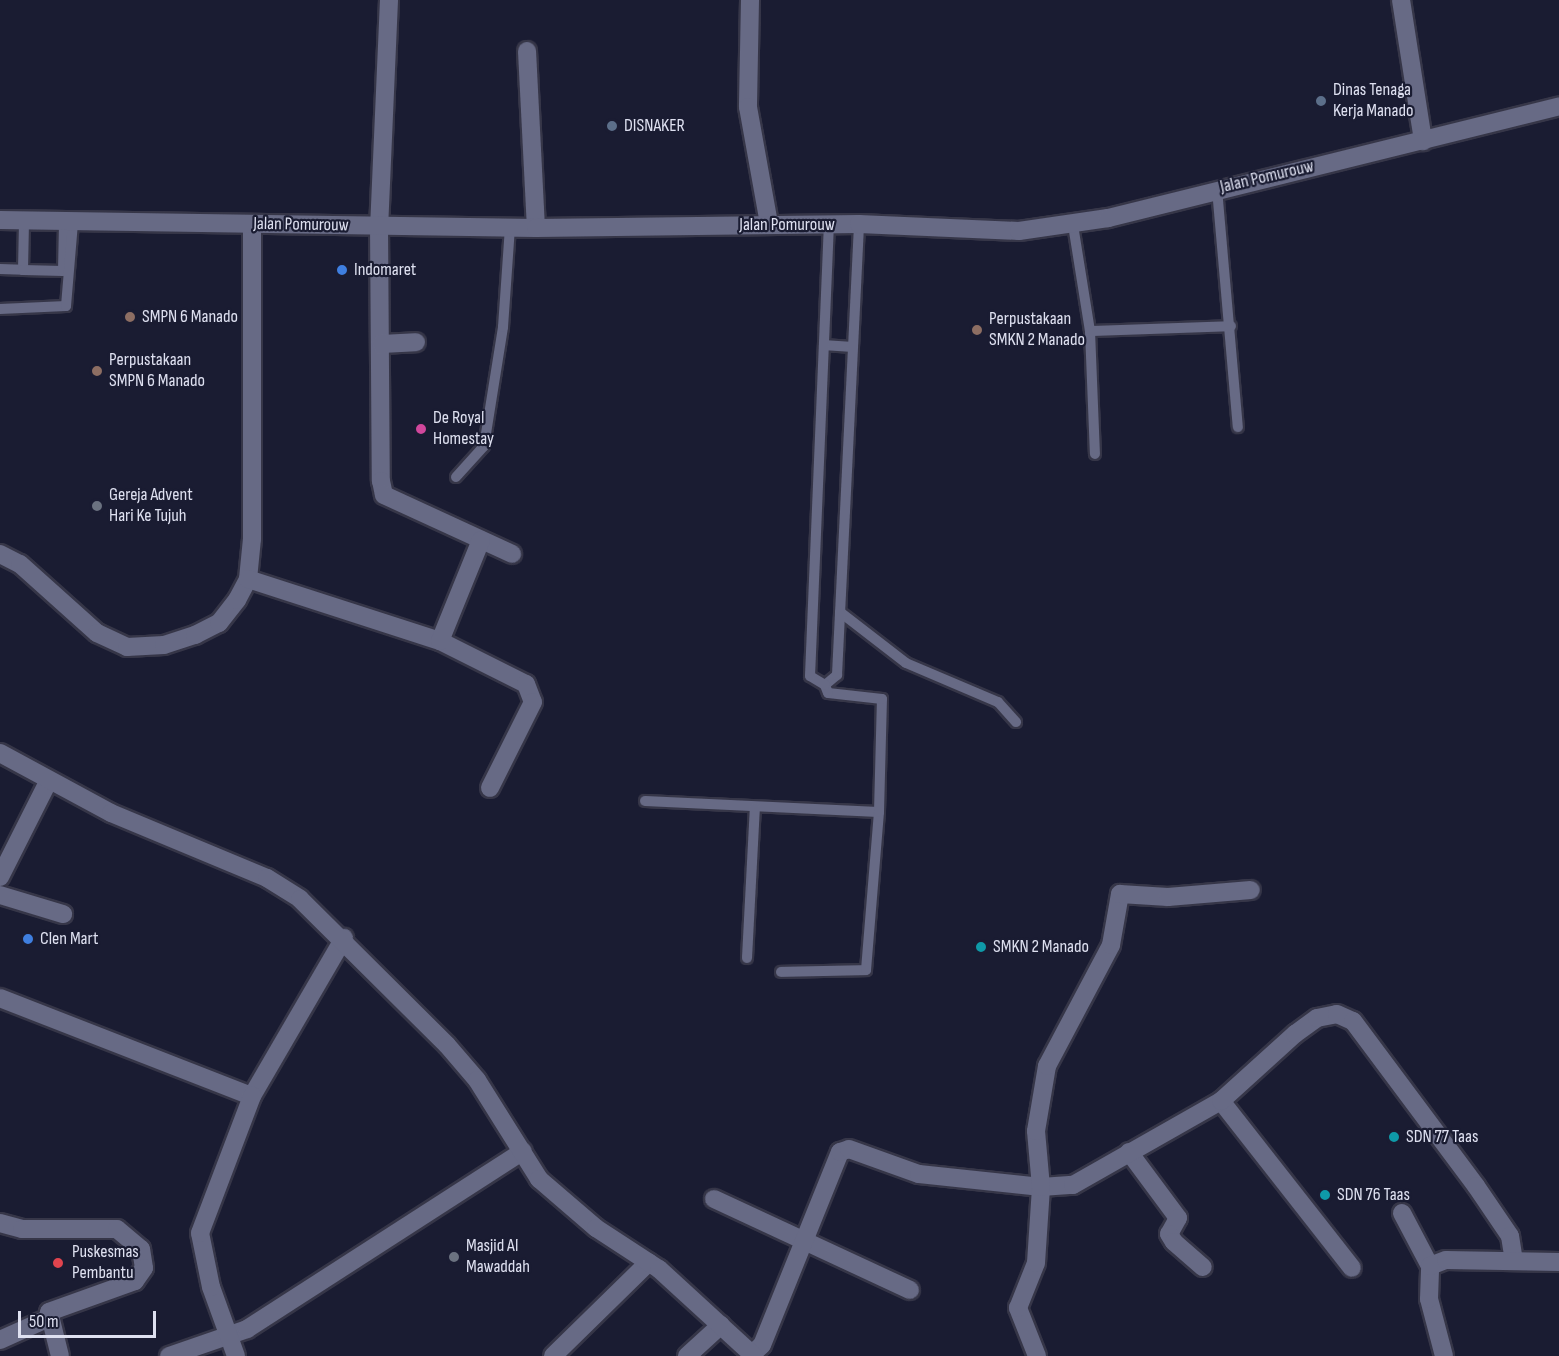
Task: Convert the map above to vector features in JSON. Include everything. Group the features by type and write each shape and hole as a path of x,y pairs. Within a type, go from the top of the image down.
{"street":[{"path":"389,0 379,225 384,495 512,554"},
{"path":"750,0 748,107 769,224"},
{"path":"1401,0 1423,141"},
{"path":"527,51 536,228"},
{"name":"Jalan Pomurouw","path":"0,220 68,223 536,228 859,224 1007,231 1073,225 1559,106"},
{"path":"0,554 20,564 97,633 127,647 164,645 219,623 248,579 255,470 252,224"},
{"path":"381,344 416,342"},
{"path":"440,641 481,540"},
{"path":"248,579 440,641 526,684 532,692 533,702 490,788"},
{"path":"0,753 48,782 267,878 344,938 462,1063 523,1151 539,1179 566,1205 649,1262 753,1355 762,1345 840,1152 849,1149 919,1174 1041,1187 1073,1185 1221,1101 1317,1018 1337,1014 1353,1022 1510,1236 1514,1261"},
{"path":"0,877 48,782"},
{"path":"1037,1356 1018,1308 1036,1263 1041,1187 1036,1131 1047,1066 1111,945 1120,894 1168,897 1251,890"},
{"path":"0,895 63,914"},
{"path":"236,1356 200,1233 256,1089 344,938"},
{"path":"0,998 256,1089"},
{"path":"1221,1101 1352,1268"},
{"path":"169,1356 228,1335 291,1303 523,1151"},
{"path":"1129,1152 1178,1218 1169,1234 1174,1242 1203,1267"},
{"path":"714,1199 804,1244 910,1290"},
{"path":"1402,1213 1430,1266 1429,1299 1444,1356"},
{"path":"0,1223 22,1229 117,1230 141,1249 144,1268 135,1281 57,1306 49,1318 0,1340"},
{"path":"1430,1266 1446,1260 1559,1262"},
{"path":"553,1356 649,1262"},
{"path":"49,1318 60,1356"},
{"path":"687,1356 721,1325"}],"lane":[{"path":"1217,189 1231,326 1238,427"},
{"path":"23,270 24,221"},
{"path":"0,269 63,271 68,223"},
{"path":"0,309 66,306 68,223"},
{"path":"781,972 866,970 879,812 882,699 828,693 825,685 810,676 829,224"},
{"path":"825,685 837,675 859,224"},
{"path":"1073,225 1090,331 1095,454"},
{"path":"456,477 484,446 503,327 510,226"},
{"path":"1090,331 1231,326"},
{"path":"824,345 852,347"},
{"path":"840,612 906,663 998,702 1016,722"},
{"path":"645,801 879,812"},
{"path":"747,958 755,807"}],"place":[{"name":"Dinas Tenaga Kerja Manado","path":"1321,101"},
{"name":"DISNAKER","path":"612,126"},
{"name":"Indomaret","path":"342,270"},
{"name":"SMPN 6 Manado","path":"130,317"},
{"name":"Perpustakaan SMKN 2 Manado","path":"977,330"},
{"name":"Perpustakaan SMPN 6 Manado","path":"97,371"},
{"name":"De Royal Homestay","path":"421,429"},
{"name":"Gereja Advent Hari Ke Tujuh","path":"97,506"},
{"name":"Clen Mart","path":"28,939"},
{"name":"SMKN 2 Manado","path":"981,947"},
{"name":"SDN 77 Taas","path":"1394,1137"},
{"name":"SDN 76 Taas","path":"1325,1195"},
{"name":"Masjid Al Mawaddah","path":"454,1257"},
{"name":"Puskesmas Pembantu","path":"58,1263"}]}
